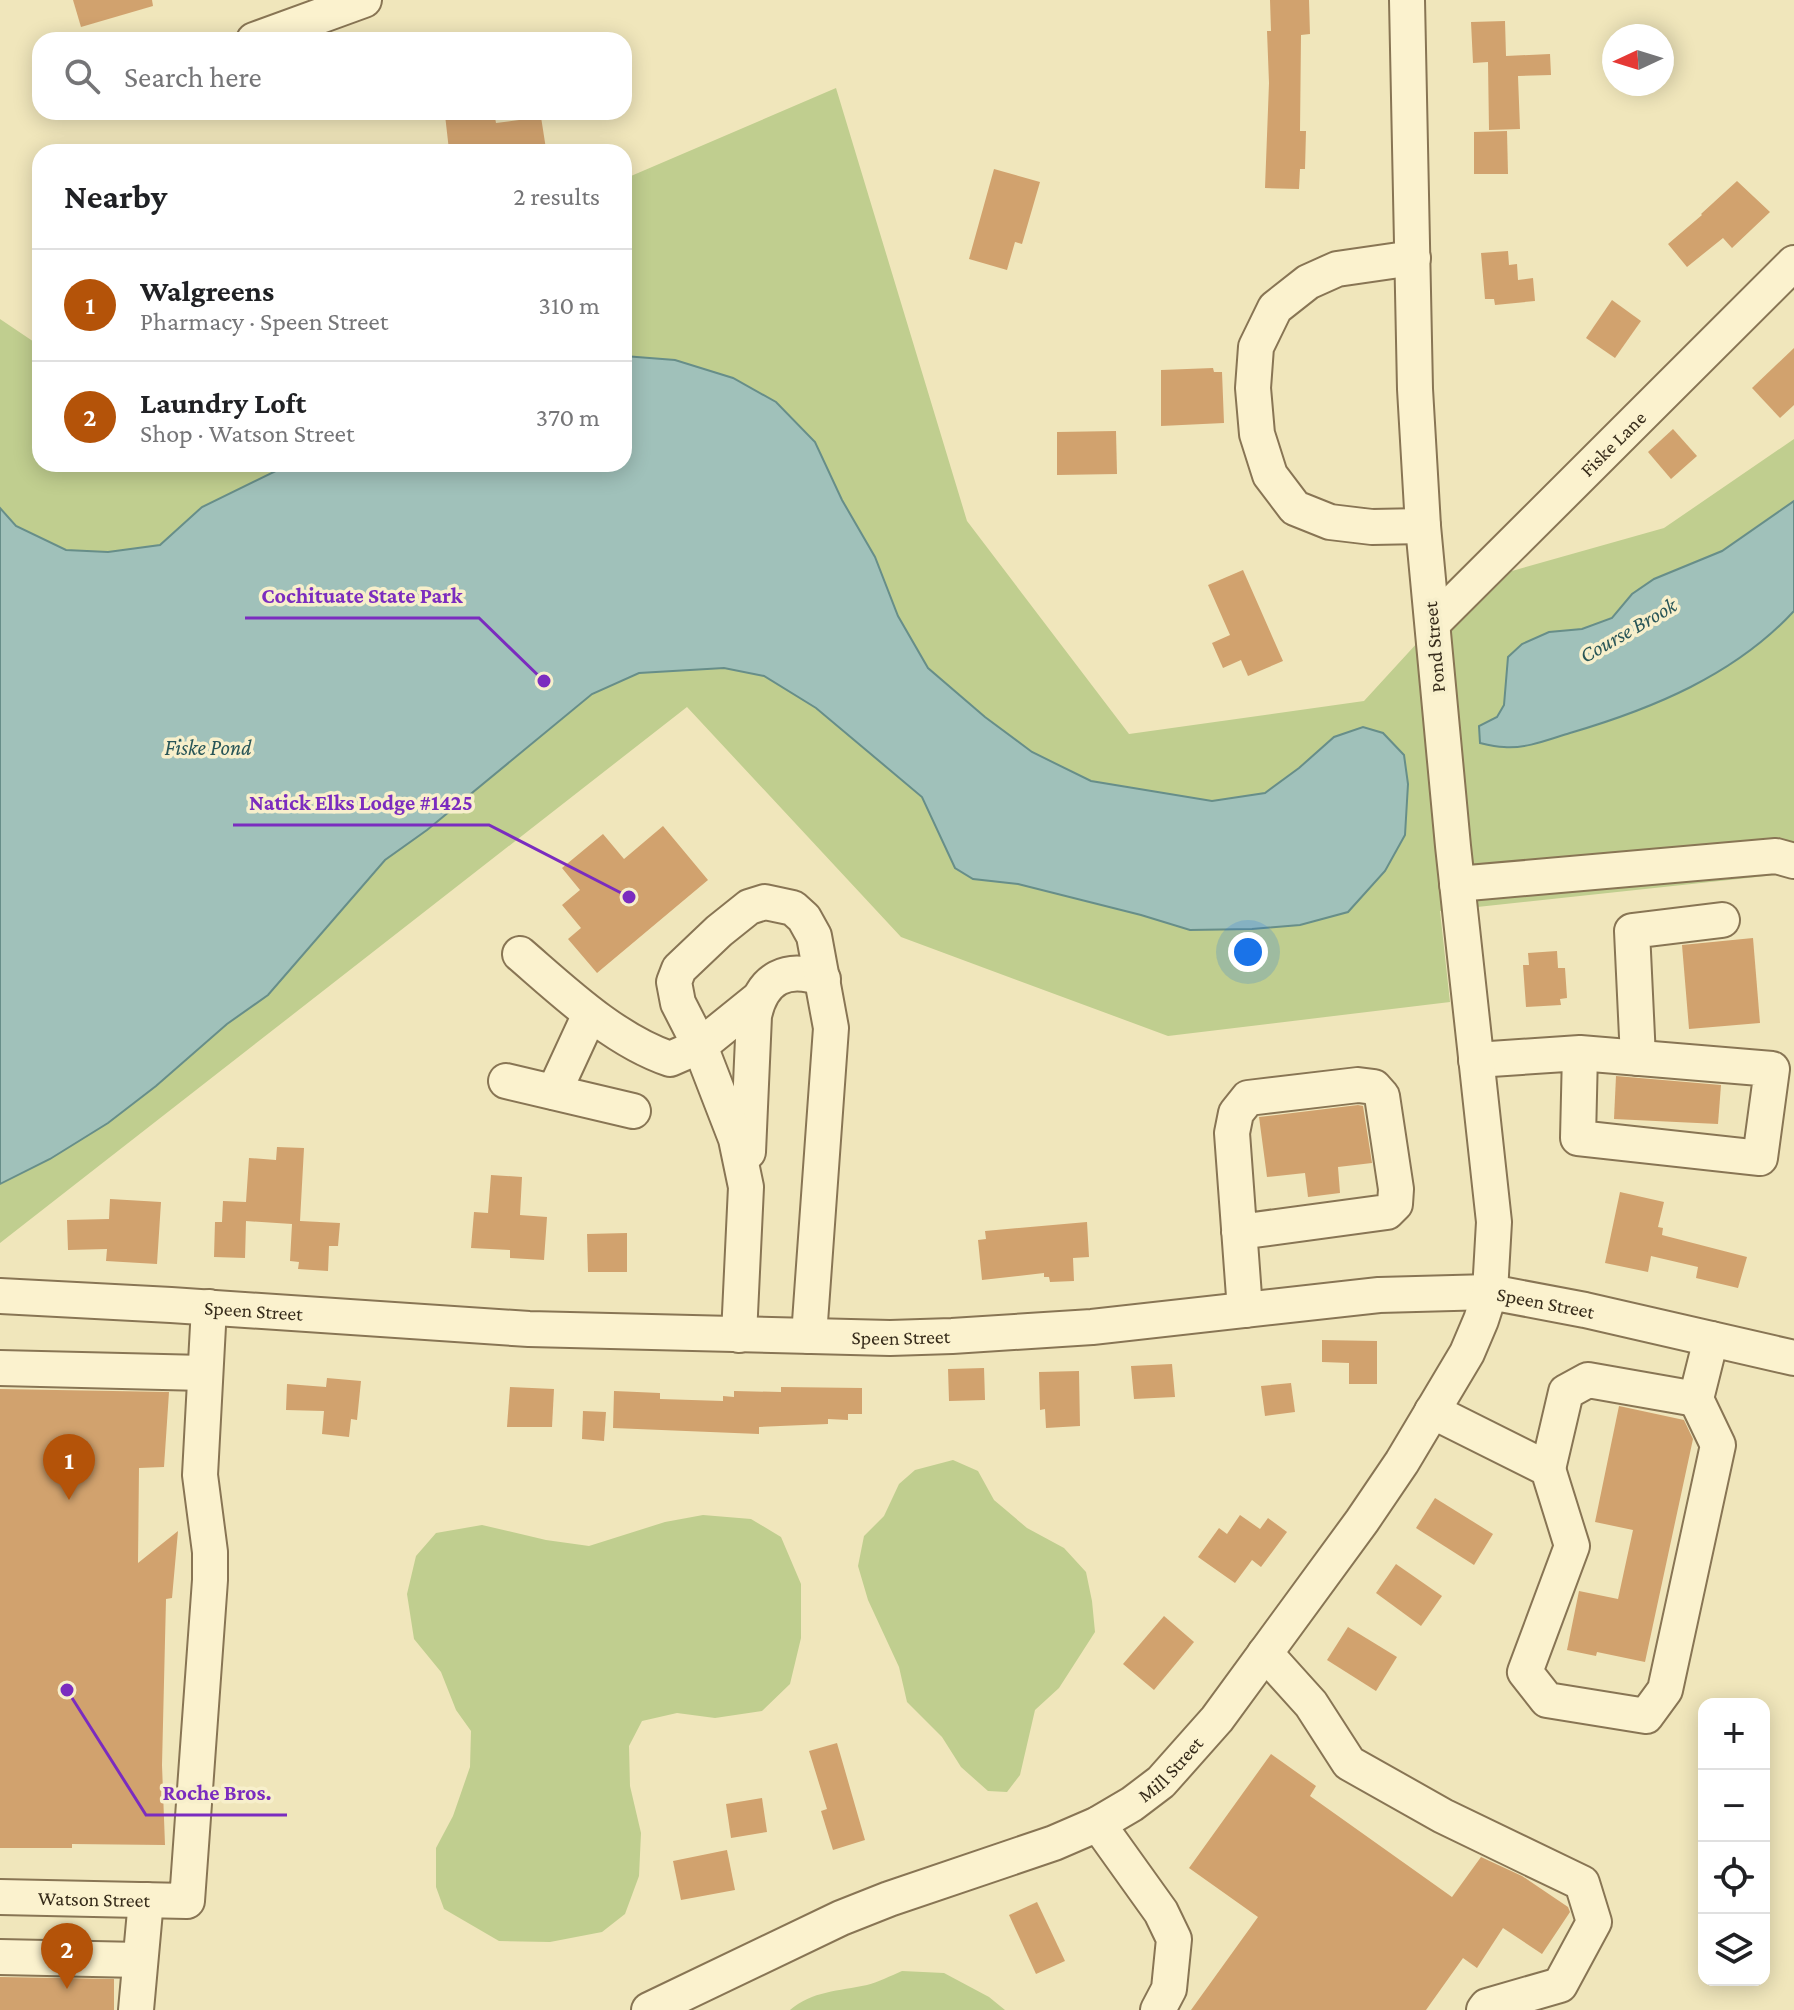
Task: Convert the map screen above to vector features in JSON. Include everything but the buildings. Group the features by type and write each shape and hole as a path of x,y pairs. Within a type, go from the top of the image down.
{"street":[{"path":"276,32 364,0"},
{"name":"Pond Street","path":"1407,0 1415,389 1423,526 1457,884 1494,1222 1490,1292"},
{"path":"1413,258 1337,269 1297,290 1275,308 1256,347 1253,388 1257,434 1270,475 1295,508 1330,522 1372,527 1423,526"},
{"name":"Fiske Lane","path":"1433,623 1794,263"},
{"path":"1457,884 1776,856 1794,861"},
{"path":"746,1187 736,1139 700,1046 678,1003 674,982 679,969 749,907 765,902 777,903 793,908 804,918 814,936 831,1028 809,1336"},
{"path":"1638,1058 1632,931 1722,920"},
{"path":"520,954 590,1014 653,1053 670,1059 700,1046 757,1000 769,982 789,973 806,972 823,979"},
{"path":"739,1335 757,1000"},
{"path":"554,1092 590,1014"},
{"path":"1476,1060 1580,1053 1772,1069 1760,1158 1578,1138 1580,1053"},
{"path":"506,1081 633,1111"},
{"path":"1239,1232 1387,1212 1395,1204 1396,1189 1382,1096 1374,1087 1358,1085 1248,1098 1236,1113 1232,1133 1239,1232 1245,1310"},
{"name":"Speen Street","path":"0,1296 529,1329 890,1338 1023,1332 1379,1295 1490,1292 1585,1310 1794,1358"},
{"name":"Mill Street","path":"649,2010 841,1918 1054,1843 1098,1824 1161,1782 1217,1719 1362,1521 1467,1353 1490,1292"},
{"path":"0,1368 204,1373 209,1307"},
{"path":"1696,1399 1588,1380 1566,1392 1548,1469 1572,1546 1525,1672 1547,1700 1646,1716 1665,1690 1718,1445 1696,1399 1711,1339"},
{"name":"Watson Street","path":"0,1897 187,1901 210,1580 210,1552 200,1475 204,1373"},
{"path":"1432,1411 1548,1469"},
{"path":"1265,1653 1311,1704 1349,1763 1443,1816 1582,1883 1594,1922 1560,1985 1525,1993 1487,2006 1484,2010"},
{"path":"1098,1824 1161,1912 1174,1939 1169,1989 1158,2010"},
{"path":"136,2010 146,1900"},
{"path":"0,1957 140,1960"}],"green space":[{"path":"836,88 967,521 1129,734 1364,701 1473,582 1664,528 1794,439 1794,873 1440,911 1450,1002 1168,1036 901,937 687,707 0,1243 0,319 32,341 32,472 632,472 632,176"},
{"path":"953,1460 978,1471 994,1500 1027,1528 1064,1548 1086,1572 1092,1601 1095,1632 1059,1688 1035,1710 1020,1775 1007,1792 988,1791 961,1767 942,1737 907,1702 899,1667 868,1600 858,1566 864,1536 884,1516 899,1484 915,1470"},
{"path":"703,1515 751,1519 781,1537 801,1584 801,1638 790,1684 762,1711 715,1718 677,1713 642,1721 629,1746 630,1786 641,1833 639,1876 625,1914 602,1932 550,1942 499,1941 444,1909 436,1887 436,1848 453,1816 470,1767 471,1731 456,1710 441,1672 414,1639 407,1594 416,1556 436,1533 482,1525 589,1546 665,1522"},
{"path":"902,1971 944,1973 989,1997 1005,2010 790,2010 817,1995 871,1984"}],"water":[{"name":"Fiske Pond","path":"632,357 675,360 733,378 776,402 815,442 842,500 875,557 898,616 928,668 1032,752 1091,781 1212,801 1265,793 1334,737 1363,727 1383,733 1404,755 1408,784 1405,835 1385,871 1348,912 1300,925 1190,930 1018,884 973,879 955,868 922,797 816,708 764,676 724,668 639,673 592,694 427,830 385,860 268,995 227,1024 156,1086 108,1123 50,1159 0,1184 0,508 16,526 66,550 108,552 160,545 202,507 274,472 632,472"},
{"name":"Course Brook","path":"1794,501 1794,611 1746,654 1691,687 1631,713 1521,746 1498,747 1480,743 1479,726 1497,717 1504,705 1508,657 1522,644 1549,632 1582,629 1612,618 1632,594 1654,579 1722,551"}],"place":[{"name":"Cochituate State Park","path":"544,681"},
{"name":"Natick Elks Lodge #1425","path":"629,897"},
{"name":"Walgreens","path":"69,1500"},
{"name":"Roche Bros.","path":"67,1690"},
{"name":"Laundry Loft","path":"67,1989"}]}
